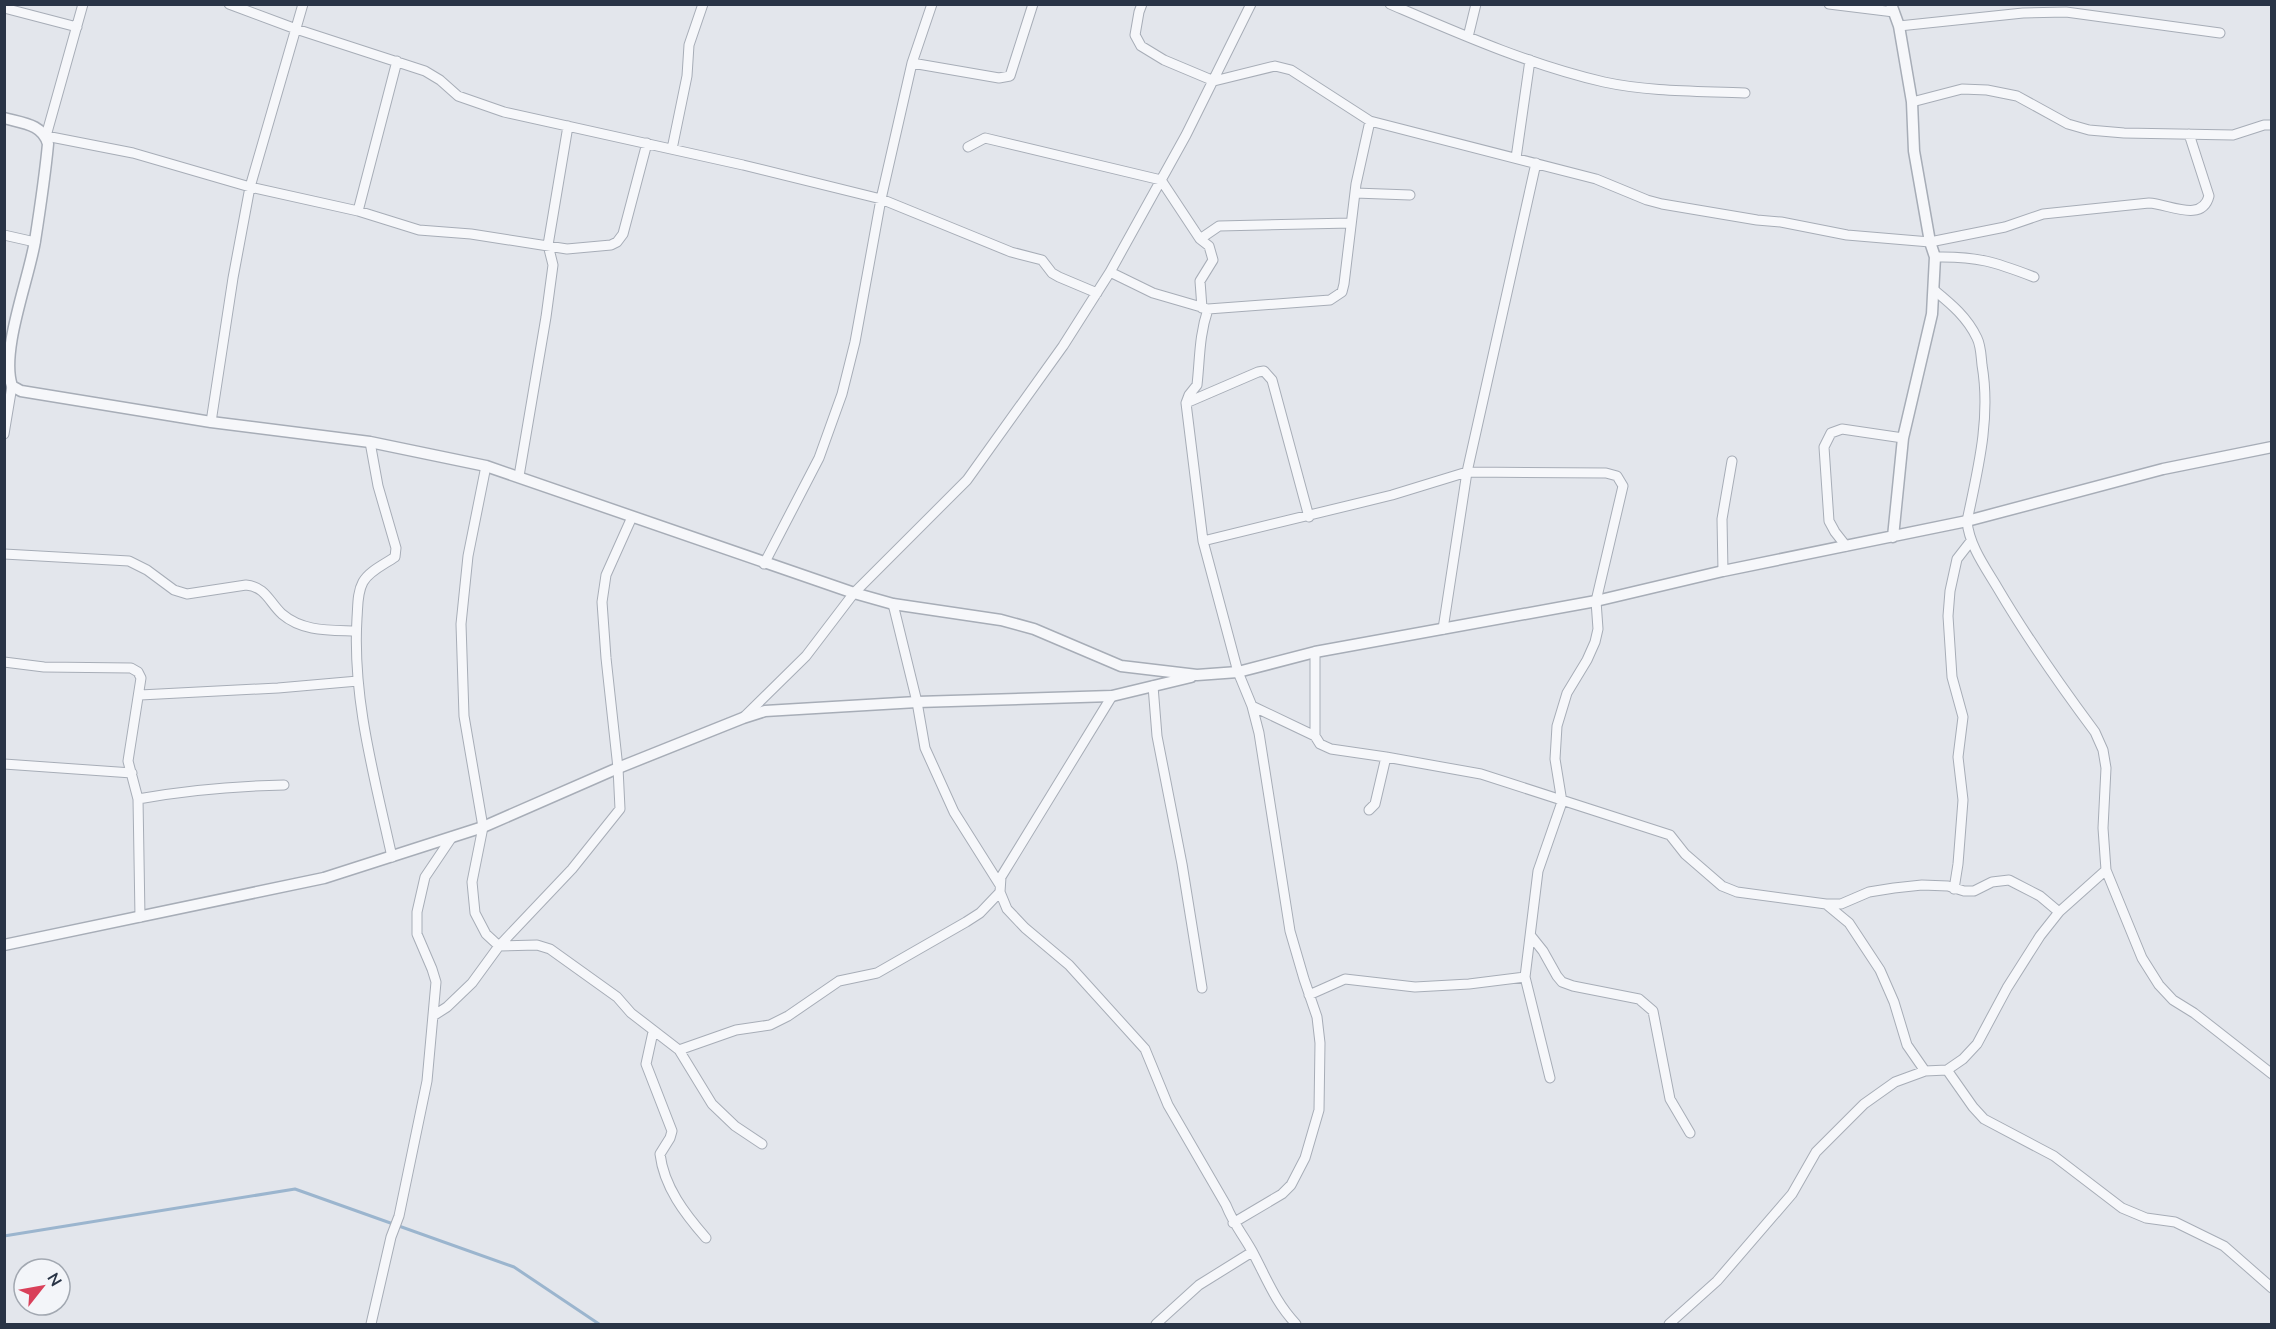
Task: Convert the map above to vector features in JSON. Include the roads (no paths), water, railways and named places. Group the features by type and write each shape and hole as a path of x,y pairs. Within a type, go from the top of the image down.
{"street":[{"path":"4,434 12,386 8,376 7,352 35,242 47,151 46,136 83,4"},
{"path":"229,4 296,29 425,70 458,96 504,112 647,143 881,199 1011,252 1042,260 1052,273 1096,293"},
{"path":"211,422 233,278 250,187 303,4"},
{"path":"672,149 687,76 689,45 703,4"},
{"path":"764,564 819,458 842,394 855,342 881,199 912,63 932,4"},
{"path":"912,63 999,78 1010,76 1033,4"},
{"path":"1142,4 1135,35 1141,46 1164,60 1214,81 1275,66 1291,70 1370,121 1596,179 1647,201 1847,235 1930,242 2005,227 2043,214 2149,203 2190,211 2199,210 2206,205 2209,196 2189,134"},
{"path":"743,718 806,656 854,593 967,480 1063,346 1110,272 1161,180 1214,81 1251,4"},
{"path":"1390,4 1530,60 1606,82 1659,89 1745,93"},
{"path":"1468,37 1476,4"},
{"path":"1829,4 1893,8 1899,26 1912,102 1914,151 1930,242 1935,257 1932,314 1904,438 1893,537"},
{"path":"4,8 77,27"},
{"path":"1899,26 2023,13 2066,12 2220,33"},
{"path":"1516,158 1530,60"},
{"path":"358,211 397,61"},
{"path":"1912,102 1962,89 1987,90 2016,96 2068,124 2089,130 2233,135 2271,125"},
{"path":"4,118 34,126 46,136 133,153 250,187 358,211 419,230 567,249 617,243 623,234 647,143"},
{"path":"1110,272 1153,293 1205,309 1330,300 1337,297 1342,292 1344,284 1354,193 1370,121"},
{"path":"519,476 553,265 548,245 568,126"},
{"path":"968,147 985,138 1161,180 1200,239 1209,246 1213,260 1200,281 1205,309 1197,358 1197,385 1186,403 1203,541 1238,672 1252,706 1266,775 1290,931 1317,1017 1320,1043 1319,1110 1305,1158 1291,1185 1282,1194 1233,1223"},
{"path":"1443,629 1467,472 1536,163"},
{"path":"1354,193 1410,195"},
{"path":"1200,239 1219,226 1351,223"},
{"path":"4,235 35,242"},
{"path":"1935,257 1967,256 1993,261 2034,277"},
{"path":"1934,290 1957,309 1969,323 1978,340 1985,381 1985,432 1967,521 1971,541 2026,636 2095,732 2103,750 2106,768 2103,828 2106,870 2142,958 2159,985 2173,1000 2194,1013 2271,1074"},
{"path":"1186,403 1258,372 1264,371 1268,374 1272,380 1309,517"},
{"path":"12,386 21,391 211,422 370,442 486,466 764,564 854,593 893,604 1001,620 1034,629 1121,666 1197,675"},
{"path":"1846,546 1829,521 1824,447 1831,433 1842,429 1904,438"},
{"path":"370,442 378,486 396,548 395,557 368,576 362,584 358,600 356,631 358,681 365,731 392,857"},
{"path":"4,945 324,878 483,827 618,768 765,711 917,702 1112,696 1197,675 1238,672 1315,652 1596,601 1723,571 1967,521 2163,469 2271,447"},
{"path":"1723,571 1722,519 1732,461"},
{"path":"486,466 468,556 461,624 464,716 483,827 471,882 475,913 486,934 499,946 537,945 550,949 617,997 653,1032 679,1050 712,1104 735,1126 762,1144"},
{"path":"1203,541 1309,517 1467,472 1606,473 1617,476 1623,486 1596,601 1598,629 1595,642 1567,693 1557,726 1555,759 1562,802 1538,871 1525,977 1550,1078"},
{"path":"433,1016 447,1007 472,983 499,946 572,869 620,809 602,602 606,575 632,517"},
{"path":"1954,889 1963,800 1958,757 1963,717 1952,677 1948,616 1950,591 1957,559 1971,541"},
{"path":"4,554 129,561 147,570 174,590 187,594 246,585 254,586 270,598 282,614 310,629 356,631"},
{"path":"893,604 917,702 925,748 954,812 1000,889 1007,909 1025,928 1069,965 1145,1049 1168,1105 1285,1313 1296,1324"},
{"path":"1315,652 1315,736 1320,744 1331,749 1481,774 1670,836 1677,841 1685,854 1722,886 1737,892 1841,904 1869,892 1894,888 1922,885 1948,886 1954,889 1974,891 1992,882 2009,880 2040,896 2059,912"},
{"path":"4,662 44,667 131,668 138,672 141,678 140,695 128,761 138,799 140,917"},
{"path":"140,695 278,688 358,681"},
{"path":"1153,686 1157,736 1182,864 1202,988"},
{"path":"679,1050 736,1030 770,1025 788,1016 839,981 877,974 980,913 1000,889 1001,877 1112,696"},
{"path":"1252,706 1315,736"},
{"path":"1369,810 1375,804 1386,757"},
{"path":"4,764 132,772"},
{"path":"138,799 186,790 285,785"},
{"path":"371,1324 391,1237 399,1215 427,1081 436,982 417,934 417,912 425,877 452,837"},
{"path":"1669,1324 1717,1281 1792,1194 1816,1152 1864,1104 1895,1082 1925,1071 1947,1070 1963,1059 1977,1044 2040,936 2059,912 2106,870"},
{"path":"1826,904 1849,923 1881,970 1894,1002 1906,1045 1925,1071"},
{"path":"1531,936 1562,982 1639,999 1653,1011 1670,1099 1690,1133"},
{"path":"1309,995 1345,979 1415,987 1469,984 1525,977"},
{"path":"653,1032 646,1064 672,1131 660,1154 661,1160 668,1182 682,1209 706,1238"},
{"path":"1947,1070 1984,1119 2054,1156 2122,1208 2146,1218 2175,1222 2224,1246 2271,1288"},
{"path":"1156,1324 1199,1285 1252,1252"}],"waterway":[{"path":"4,1236 295,1189 514,1267 599,1324"}]}
